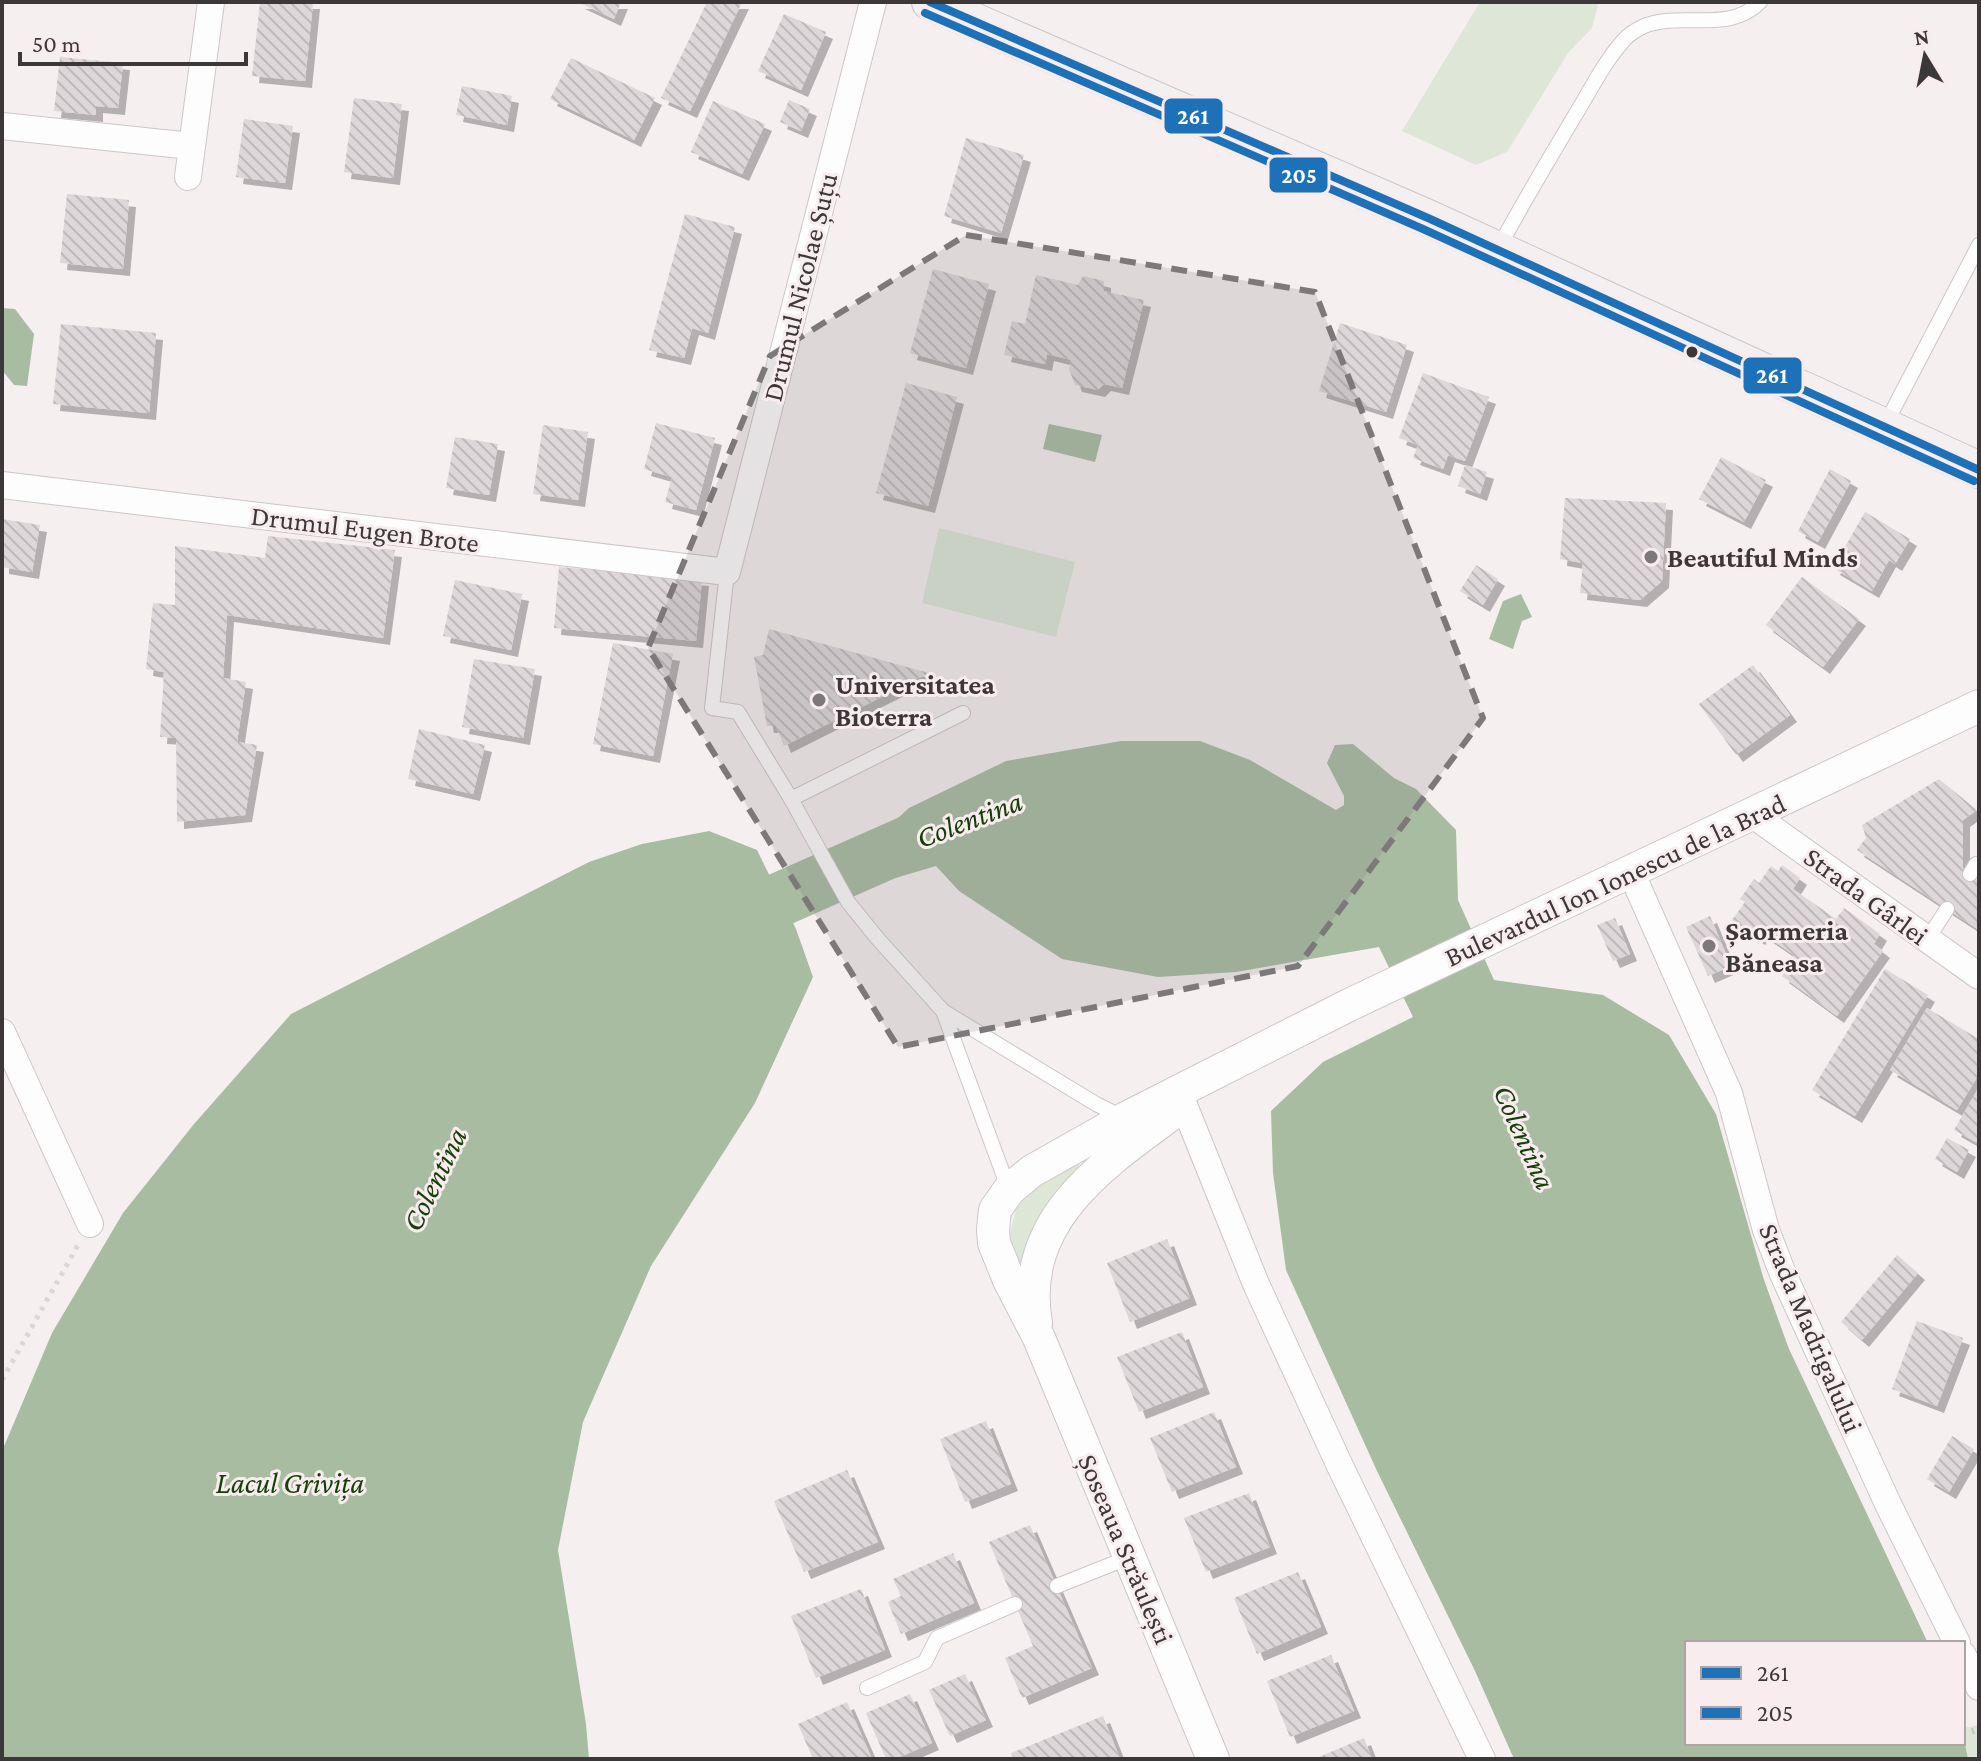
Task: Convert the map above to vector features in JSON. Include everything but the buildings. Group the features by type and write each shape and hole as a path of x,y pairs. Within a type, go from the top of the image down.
{"main road":[{"path":"930,2 1498,250 1979,470"}],"street":[{"path":"188,177 211,2"},
{"name":"Drumul Nicolae Șuțu","path":"727,572 873,2"},
{"path":"2,126 191,146"},
{"name":"Drumul Eugen Brote","path":"2,485 727,572"},
{"name":"Bulevardul Ion Ionescu de la Brad","path":"1009,1190 1032,1171 1126,1118 1349,1005 1979,706"},
{"name":"Strada Gârlei","path":"1753,815 1979,976"},
{"name":"Strada Madrigalului","path":"1631,872 1729,1093 1766,1230 1783,1274 1888,1504 1956,1641"},
{"path":"2,1032 90,1224"},
{"name":"Bulevardul Ion Ionescu de la Brad","path":"1039,1338 1033,1302 1034,1278 1042,1248 1055,1222 1080,1186 1251,1055"},
{"path":"1184,1105 1256,1284 1482,1759"},
{"path":"1009,1190 995,1210 994,1243 1039,1338"},
{"name":"Șoseaua Străulești","path":"1039,1338 1213,1759"},
{"path":"1965,1659 1979,1687"}],"lane":[{"path":"1498,250 1594,83 1625,39 1641,27 1660,21 1722,21 1739,16 1760,2"},
{"path":"1883,427 1979,245"},
{"path":"727,572 712,708 738,712 813,836 848,902 943,1011 1096,1104 1126,1118"},
{"path":"791,799 963,713"},
{"path":"1927,940 1947,909"},
{"path":"943,1011 1009,1190"},
{"path":"1057,1586 1130,1557"},
{"path":"867,1688 925,1662 937,1638 1015,1604"}],"path":[{"path":"2,1380 90,1224"}],"highlighted area":[{"path":"966,235 1315,292 1483,718 1298,966 898,1047 648,648 770,356"}],"green space":[{"path":"1480,2 1593,2 1598,5 1592,28 1568,53 1507,152 1476,165 1402,131"},
{"path":"939,528 1075,562 1056,637 922,603"},
{"path":"1074,1159 1083,1170 1022,1265 1011,1248 1010,1233 1016,1210 1033,1184"},
{"path":"1979,1725 1979,1759 1968,1759 1965,1728"}],"water":[{"path":"2,308 15,309 34,334 27,386 14,385 2,370"},
{"path":"1049,424 1102,435 1095,462 1043,449"},
{"path":"1521,594 1532,617 1522,621 1513,649 1489,639 1503,601"},
{"path":"1121,741 1200,741 1250,760 1336,810 1344,805 1344,796 1327,763 1335,745 1353,744 1394,778 1416,789 1456,830 1458,900 1494,980 1603,995 1669,1035 1716,1114 1764,1280 1789,1349 1927,1641 1685,1641 1685,1745 1965,1743 1968,1759 1514,1759 1475,1671 1377,1471 1286,1270 1273,1173 1271,1111 1323,1062 1413,1017 1379,947 1236,972 1158,977 1062,959 959,891 936,866 875,884 864,849 909,808 1006,761"},
{"name":"Lacul Grivița","path":"709,831 757,850 796,929 813,977 755,1103 651,1266 583,1422 558,1550 589,1759 2,1759 2,1451 52,1333 123,1213 194,1124 291,1014 589,862 642,844"}],"waterway":[{"name":"Colentina","path":"713,929 935,831"}],"transit line":[{"name":"261","path":"930,2 1428,218 1979,470"},
{"name":"205","path":"925,13 1423,229 1974,481"}],"place":[{"name":"Beautiful Minds","path":"1651,557"},
{"name":"Universitatea Bioterra","path":"819,700"},
{"name":"Șaormeria Băneasa","path":"1709,946"}]}
